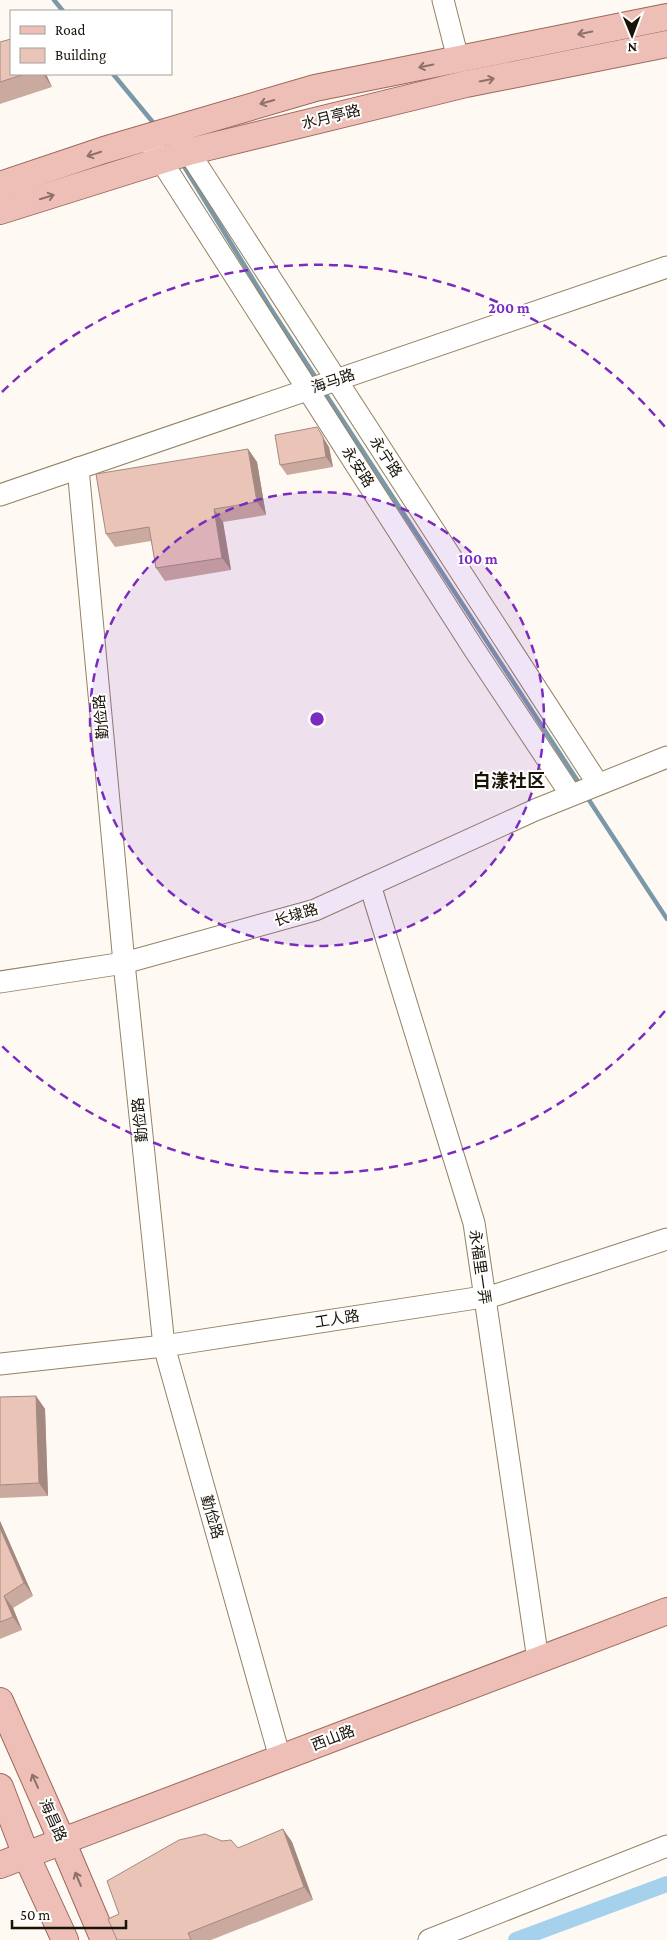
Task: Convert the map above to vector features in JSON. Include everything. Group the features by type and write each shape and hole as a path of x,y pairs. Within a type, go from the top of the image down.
{"main road":[{"name":"水月亭路","path":"0,185 177,128 315,88 667,17"},
{"name":"水月亭路","path":"0,211 178,155 466,84 667,44"},
{"name":"西山路","path":"0,1865 667,1611"},
{"name":"海昌路","path":"0,1701 104,1940"},
{"path":"0,1787 26,1855 65,1940"}],"street":[{"path":"443,0 458,59"},
{"name":"永宁路","path":"177,128 178,155 321,385 597,784"},
{"name":"永安路","path":"143,139 178,155 321,385 474,649 572,794"},
{"name":"海马路","path":"0,495 667,267"},
{"name":"勤俭路","path":"78,468 124,963 164,1346 280,1758"},
{"path":"597,784 667,757"},
{"name":"长埭路","path":"0,982 124,963 315,910 535,810 597,784"},
{"name":"永福里一弄","path":"370,885 474,1223 538,1660"},
{"name":"工人路","path":"0,1364 164,1346 484,1296 505,1292 667,1239"},
{"path":"429,1940 667,1846"}],"building":[{"path":"10,39 10,75 22,75 0,82 0,42"},
{"path":"317,427 323,437 326,457 280,465 275,435"},
{"path":"248,449 257,502 214,509 222,558 156,568 149,527 106,534 96,474"},
{"path":"36,1396 39,1483 0,1485 0,1397"},
{"path":"0,1528 24,1583 4,1596 13,1617 0,1622"},
{"path":"283,1829 304,1887 188,1933 191,1940 117,1940 108,1919 119,1914 107,1881 179,1840 205,1834 222,1841 231,1840 238,1848"}],"waterway":[{"path":"54,0 62,10"},
{"path":"114,75 156,126"},
{"path":"182,163 271,309 318,381"},
{"path":"323,390 581,786"},
{"path":"587,797 667,919"},
{"path":"516,1940 667,1884"}],"district":[{"name":"白漾社区","path":"509,781"}]}
